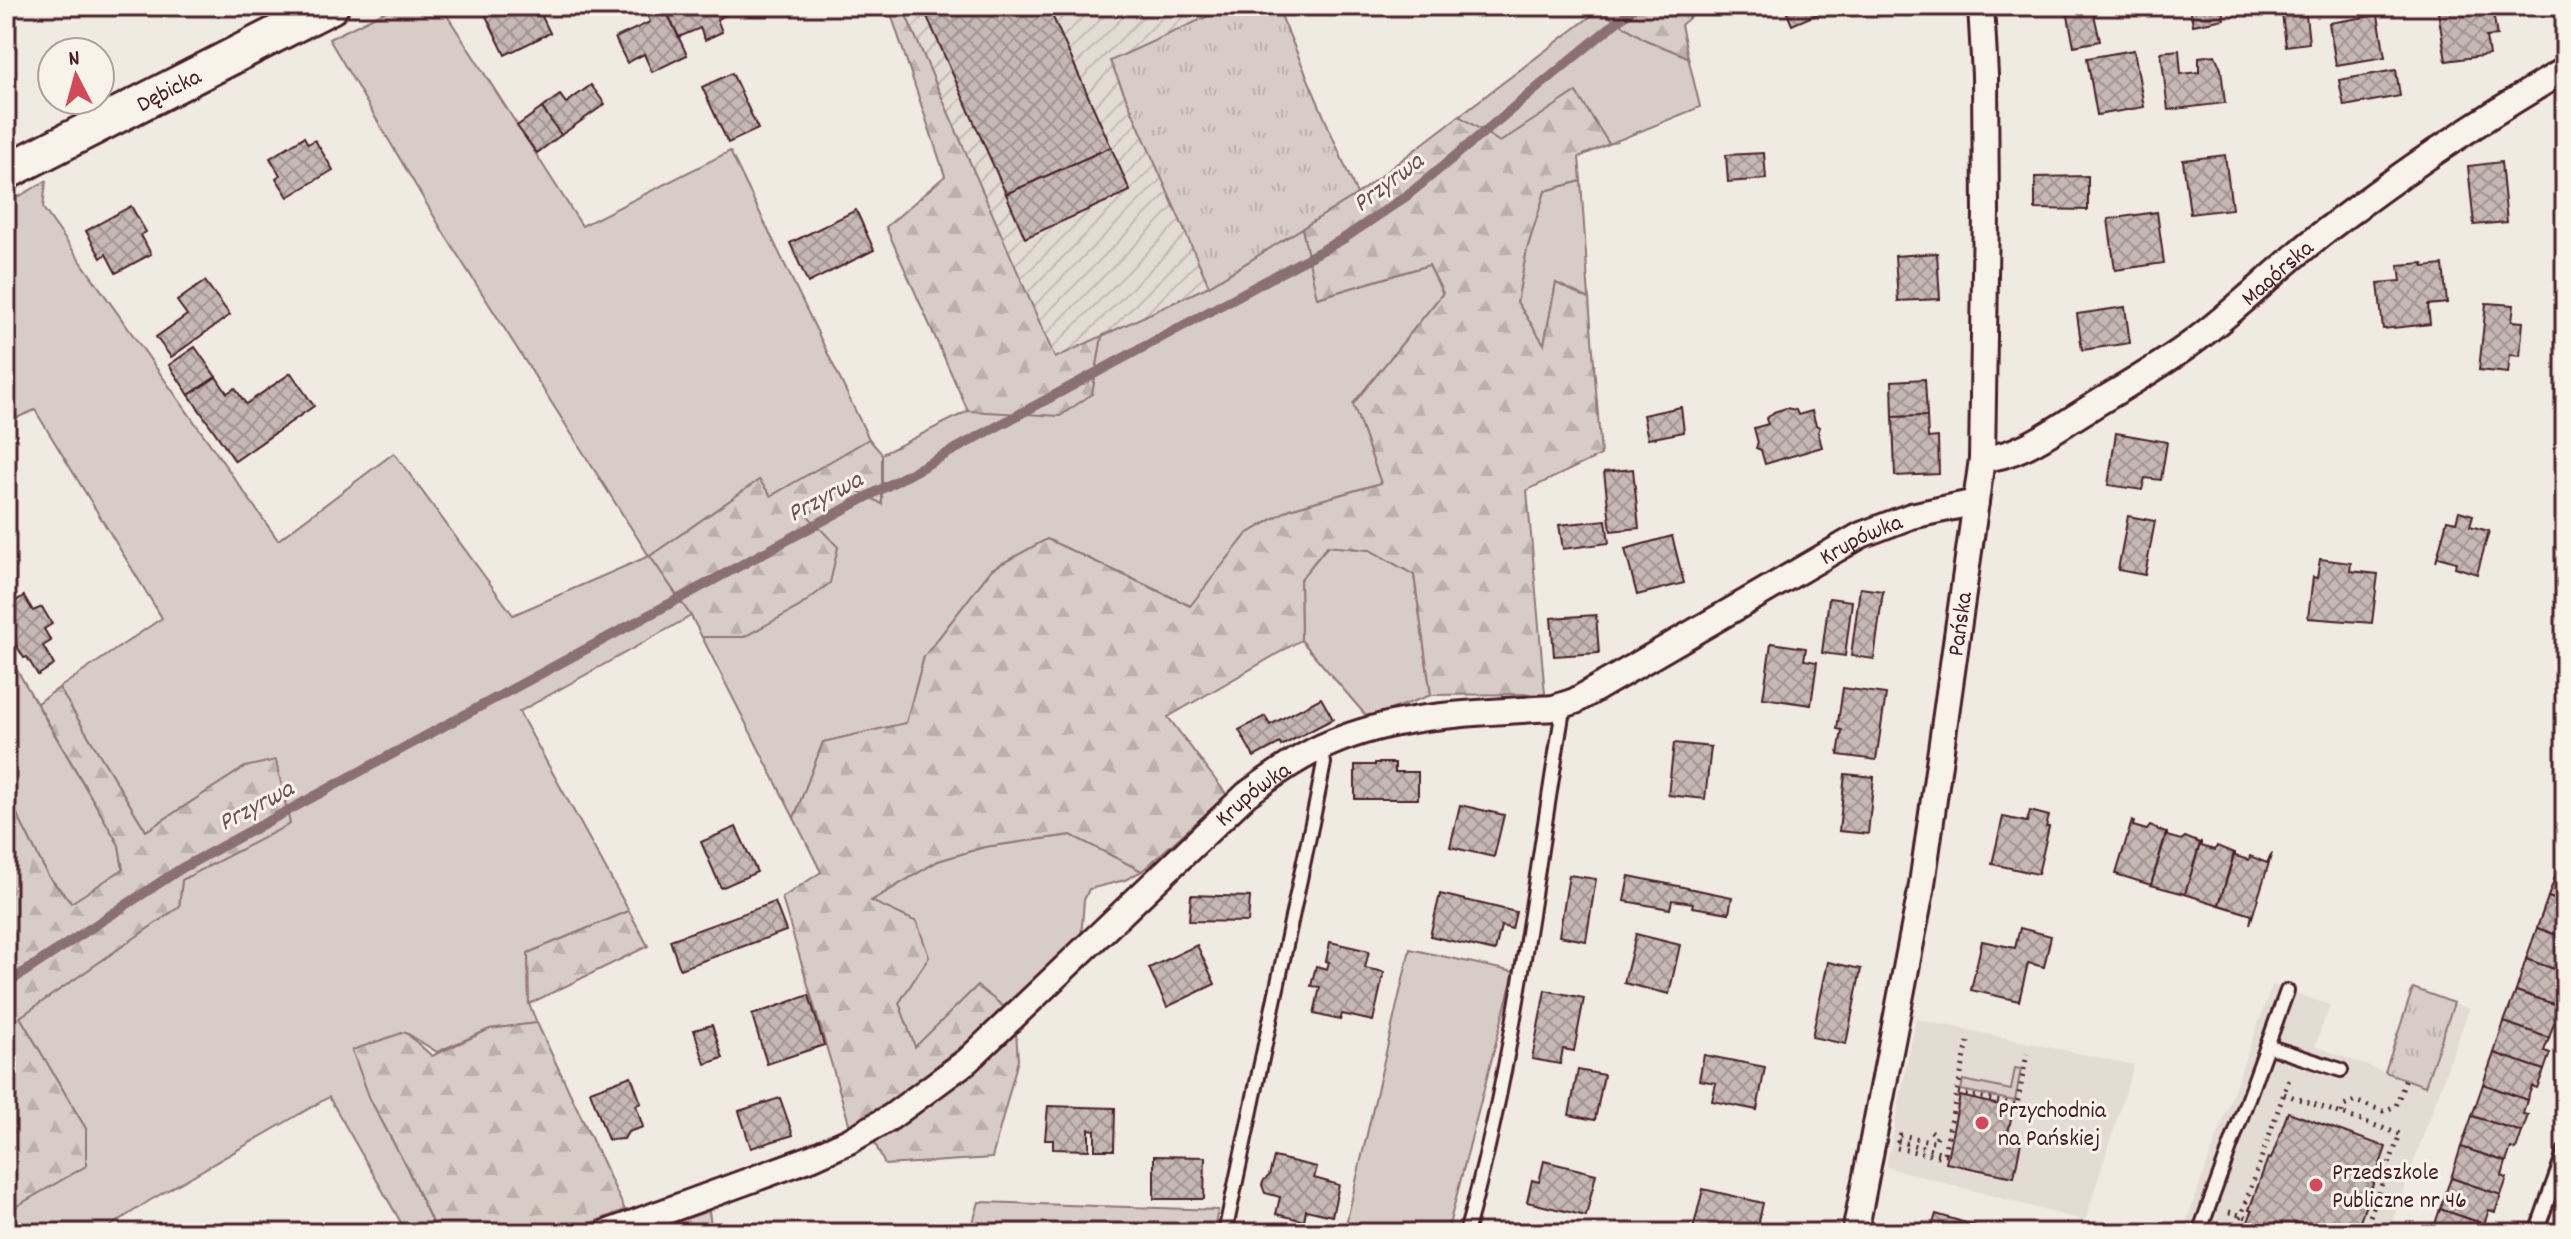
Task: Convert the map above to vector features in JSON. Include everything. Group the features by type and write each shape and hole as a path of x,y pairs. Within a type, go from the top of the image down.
{"street":[{"name":"Dębicka","path":"6,172 331,6"},
{"name":"Pańska","path":"1855,1233 1921,891 1982,459 1986,185 1981,6"},
{"name":"Magórska","path":"1982,459 2001,458 2034,442 2166,361 2220,320 2331,226 2492,113 2565,70"},
{"name":"Krupówka","path":"606,1233 811,1158 891,1117 967,1061 1247,794 1317,750 1358,733 1410,719 1560,706 1600,687 1861,535 1911,516 1976,502"}],"lane":[{"path":"1466,1233 1501,1084 1530,924 1562,716 1560,706"},
{"path":"1225,1233 1324,763 1317,750"},
{"path":"2199,1233 2287,991"},
{"path":"2267,1046 2341,1070"},
{"path":"2536,1233 2565,1150"}],"path":[{"path":"1873,1143 1936,1156 1947,1154 1944,1153 1968,1042"},
{"path":"1958,1093 2017,1105 2027,1054"},
{"path":"2235,1233 2297,1056"},
{"path":"2342,1113 2344,1106 2355,1101 2383,1111 2396,1106 2406,1079"},
{"path":"2284,1094 2400,1134 2364,1233"},
{"path":"1931,1131 1937,1136 1935,1142 1900,1135 1898,1141 1944,1153"}],"shaded area":[{"path":"1230,6 1110,61 1209,286 1056,358 903,8"},
{"path":"2272,985 2330,1005 2315,1046 2384,1072 2413,988 2469,1009 2388,1233 2182,1233"},
{"path":"1916,1019 2134,1065 2085,1221 1886,1167"}],"green space":[{"path":"396,6 441,6 582,226 730,151 869,439 771,496 759,480 650,556 691,616 519,712 629,911 528,953 529,1004 537,1023 490,1029 437,1052 405,1032 370,1099 437,1233 407,1233 329,1097 149,1201 100,1233 6,1233 6,1212 86,1166 86,1129 20,1017 179,907 182,880 245,767 146,831 59,688 162,618 35,410 14,419 6,405 6,204 46,181 43,208 278,540 394,453 513,615 649,556 445,235 329,39"},
{"path":"1230,6 1277,6 1357,194 1209,286 1110,61"},
{"path":"1603,6 1703,6 1681,25 1688,57 1646,40 1599,10"},
{"path":"903,8 1055,358 1102,336 1092,394 1060,416 968,411 886,227 945,176 891,14"},
{"path":"1599,10 1646,40 1688,57 1700,107 1609,144 1576,93 1500,143 1459,116"},
{"path":"1576,92 1609,144 1579,157 1581,181 1545,191 1527,249 1517,302 1544,344 1556,283 1589,299 1601,455 1527,490 1545,694 1431,695 1414,575 1370,550 1327,546 1300,580 1301,640 1168,717 1227,795 1142,871 1071,835 984,847 938,861 871,901 917,922 929,957 899,1003 915,1047 977,986 1008,1010 857,1128 849,1123 782,898 821,872 794,818 823,742 906,723 924,657 992,569 1047,539 1190,606 1247,534 1290,509 1381,483 1353,404 1443,293 1429,265 1317,298 1302,228 1357,194 1459,116 1500,142"},
{"path":"1581,181 1589,299 1556,283 1544,345 1517,302 1527,249 1545,191"},
{"path":"1302,228 1318,298 1429,265 1443,294 1353,404 1381,483 1290,509 1247,534 1191,606 1047,539 992,569 924,657 906,723 823,742 794,818 702,637 744,637 807,515 848,485 882,503 882,454 968,411 996,411 1092,394 1102,336 1209,286"},
{"path":"869,439 882,454 882,504 848,485 807,515 838,547 830,583 799,607 744,637 702,637 650,556 759,480 771,496"},
{"path":"1328,546 1370,550 1414,575 1431,695 1368,718 1301,640 1300,579"},
{"path":"17,670 119,845 123,870 72,903 48,876 6,793 6,699"},
{"path":"59,688 146,831 245,767 276,760 290,824 182,880 179,907 20,1017 86,1129 86,1166 6,1212 6,793 48,876 71,903 123,869 119,845 37,703"},
{"path":"1072,835 1142,871 1125,880 1089,889 1084,900 1081,938 1008,1010 977,986 915,1048 870,902 938,861 984,847"},
{"path":"629,911 648,946 529,1004 528,953"},
{"path":"1410,949 1514,972 1447,1233 1344,1233"},
{"path":"2413,988 2454,1003 2425,1086 2385,1072"},
{"path":"537,1023 625,1210 564,1233 437,1233 370,1099 352,1050 405,1032 432,1056 490,1029"},
{"path":"1016,1031 1018,1060 992,1158 885,1165 873,1139 973,1070"},
{"path":"2015,1068 2021,1069 2015,1101 1961,1090 1963,1080 2011,1090"},
{"path":"979,1202 1218,1210 1213,1233 970,1233"},
{"path":"709,1211 712,1233 644,1233"}],"building":[{"path":"495,6 537,6 550,33 505,55 484,12"},
{"path":"664,6 687,55 652,72 644,54 627,63 615,38 650,22 645,9"},
{"path":"664,6 738,6 739,9 717,19 722,32 705,40 700,28 679,37"},
{"path":"938,6 1048,6 1111,147 1006,194 925,12"},
{"path":"1784,6 1836,6 1792,25"},
{"path":"2066,6 2092,6 2100,41 2074,46"},
{"path":"2190,6 2222,6 2224,19 2193,25"},
{"path":"2281,6 2305,6 2309,43 2286,46"},
{"path":"2492,6 2497,36 2486,37 2489,55 2446,61 2438,12"},
{"path":"2378,15 2385,57 2336,65 2329,23"},
{"path":"2134,50 2144,107 2097,115 2087,58"},
{"path":"2179,50 2181,74 2199,72 2199,57 2215,55 2221,69 2225,103 2168,110 2161,52"},
{"path":"2396,70 2400,96 2344,106 2339,80"},
{"path":"732,73 758,129 728,143 702,87"},
{"path":"591,85 605,104 561,135 542,108 560,95 566,103"},
{"path":"542,108 561,135 537,153 517,126"},
{"path":"304,137 308,144 315,140 333,170 288,197 276,178 280,175 270,158"},
{"path":"1111,147 1130,191 1025,238 1006,194"},
{"path":"2562,151 2565,151 2565,217 2560,217"},
{"path":"1764,153 1766,179 1728,182 1726,155"},
{"path":"2225,155 2232,209 2190,214 2183,160"},
{"path":"2501,162 2507,222 2474,225 2468,166"},
{"path":"2088,176 2088,210 2035,209 2035,177"},
{"path":"131,206 146,232 141,235 151,254 116,273 106,254 101,258 86,231"},
{"path":"856,210 874,250 808,283 790,243"},
{"path":"2157,212 2164,263 2115,270 2108,219"},
{"path":"1937,253 1940,299 1898,301 1895,256"},
{"path":"2423,263 2424,267 2443,265 2447,303 2428,305 2430,324 2383,329 2378,283 2401,281 2399,265"},
{"path":"205,281 230,315 171,357 156,337 187,315 177,301"},
{"path":"2486,303 2514,305 2512,321 2523,322 2520,356 2510,355 2508,373 2479,370"},
{"path":"2125,307 2130,343 2082,350 2077,314"},
{"path":"195,347 216,377 189,395 169,365"},
{"path":"291,373 314,406 235,461 189,395 216,377 227,393 235,388 246,404"},
{"path":"1925,379 1927,416 1893,417 1892,381"},
{"path":"1681,407 1684,432 1648,439 1643,415"},
{"path":"1786,408 1796,410 1798,415 1812,411 1816,425 1820,427 1818,432 1822,447 1765,464 1761,450 1756,448 1758,443 1754,428 1768,424 1766,419"},
{"path":"1927,416 1928,438 1938,437 1939,474 1895,476 1893,417"},
{"path":"2116,433 2167,442 2161,480 2145,478 2142,490 2108,485"},
{"path":"1633,469 1639,528 1611,531 1604,472"},
{"path":"2459,511 2473,515 2470,526 2489,531 2477,574 2455,567 2456,562 2438,557 2436,562 2447,520 2456,522"},
{"path":"2128,516 2155,521 2145,575 2118,570"},
{"path":"1606,520 1609,543 1563,549 1559,525"},
{"path":"1672,536 1684,583 1637,595 1625,549"},
{"path":"2320,559 2351,563 2350,571 2378,574 2372,623 2308,618 2313,577 2317,578"},
{"path":"1860,588 1883,591 1874,659 1851,656"},
{"path":"24,596 33,611 42,607 52,624 44,629 51,641 43,646 54,665 38,675 6,628 6,607"},
{"path":"1829,598 1852,601 1845,656 1822,653"},
{"path":"1596,615 1599,653 1554,656 1551,618"},
{"path":"1771,643 1806,648 1804,660 1817,662 1811,705 1763,698"},
{"path":"1843,688 1886,694 1876,760 1838,755 1842,730 1837,729"},
{"path":"1321,698 1333,719 1254,757 1239,730 1265,716 1270,725"},
{"path":"1674,743 1711,747 1705,799 1668,795"},
{"path":"1395,763 1395,772 1418,772 1418,799 1355,799 1355,765"},
{"path":"1845,774 1874,777 1868,834 1839,831"},
{"path":"1460,805 1504,815 1494,857 1450,847"},
{"path":"2030,811 2049,816 2038,874 1992,864 2003,817 2027,822"},
{"path":"2132,821 2133,826 2147,830 2150,826 2166,833 2151,885 2116,874"},
{"path":"736,827 757,872 721,888 701,842"},
{"path":"2167,832 2167,836 2181,840 2185,837 2200,843 2185,894 2151,885"},
{"path":"2201,841 2201,846 2215,850 2217,846 2234,853 2219,905 2185,894"},
{"path":"2235,852 2235,856 2249,860 2250,856 2267,863 2272,853 2250,924 2252,915 2219,905"},
{"path":"2559,866 2565,868 2565,903 2548,897"},
{"path":"1569,875 1596,879 1586,941 1559,936"},
{"path":"1629,876 1732,897 1729,913 1672,900 1670,909 1624,901"},
{"path":"1440,894 1516,912 1512,929 1501,926 1495,951 1430,936"},
{"path":"1191,895 1250,897 1248,922 1189,921"},
{"path":"2548,897 2565,903 2565,938 2537,928"},
{"path":"775,902 786,931 680,969 670,940"},
{"path":"2020,928 2051,936 2044,967 2028,963 2019,1001 1971,990 1982,941 2015,948"},
{"path":"2537,928 2565,938 2565,973 2526,959"},
{"path":"1636,934 1680,945 1669,994 1624,983"},
{"path":"1330,942 1369,951 1365,968 1384,972 1373,1021 1342,1014 1340,1020 1314,1014 1320,987 1311,986 1316,966 1327,969"},
{"path":"1197,945 1215,984 1167,1007 1149,968"},
{"path":"2526,959 2565,973 2565,1008 2516,991"},
{"path":"1828,962 1861,969 1846,1044 1812,1037"},
{"path":"1545,990 1584,998 1574,1051 1563,1049 1560,1064 1532,1059"},
{"path":"2516,991 2565,1008 2559,1025 2554,1023 2549,1038 2504,1022"},
{"path":"809,995 824,1045 767,1064 752,1015"},
{"path":"2504,1022 2549,1038 2544,1051 2550,1053 2544,1070 2494,1053"},
{"path":"712,1025 723,1058 705,1064 694,1030"},
{"path":"2494,1053 2544,1070 2537,1088 2532,1086 2527,1100 2483,1084"},
{"path":"1704,1055 1765,1067 1757,1110 1712,1101 1716,1083 1699,1080"},
{"path":"1578,1070 1604,1075 1595,1120 1569,1115"},
{"path":"631,1076 641,1103 636,1105 643,1127 628,1132 624,1139 608,1140 590,1091"},
{"path":"2483,1084 2527,1100 2523,1114 2528,1115 2522,1132 2472,1116"},
{"name":"Przychodnia na Pańskiej","path":"1960,1096 2013,1108 2007,1139 2021,1142 2014,1177 1946,1163"},
{"path":"780,1098 793,1135 751,1148 739,1111"},
{"path":"1048,1106 1115,1108 1114,1150 1095,1150 1095,1130 1089,1129 1089,1150 1053,1149 1053,1140 1045,1140"},
{"name":"Przedszkole Publiczne nr 46","path":"2288,1112 2386,1147 2356,1233 2244,1233 2252,1211 2249,1210"},
{"path":"2472,1116 2522,1132 2516,1150 2511,1148 2506,1162 2461,1147"},
{"path":"2461,1147 2506,1162 2502,1176 2507,1178 2501,1195 2451,1178"},
{"path":"1154,1156 1205,1157 1204,1199 1154,1199"},
{"path":"1274,1157 1317,1167 1314,1178 1339,1185 1332,1216 1306,1210 1304,1221 1276,1214 1280,1197 1265,1193 1262,1185 1269,1176"},
{"path":"1544,1161 1596,1174 1586,1216 1527,1202 1532,1180 1539,1182"},
{"path":"2451,1178 2501,1195 2495,1212 2489,1210 2484,1224 2440,1209"},
{"path":"1703,1189 1763,1203 1758,1226 1751,1233 1692,1233"},
{"path":"2440,1209 2484,1224 2481,1233 2432,1233"},
{"path":"1936,1214 1976,1226 1974,1233 1930,1233"}],"waterway":[{"name":"Przyrwa","path":"6,984 182,868 1343,239 1408,195 1636,6"}],"place":[{"name":"Przychodnia na Pańskiej","path":"1982,1123"},
{"name":"Przedszkole Publiczne nr 46","path":"2316,1185"}]}
